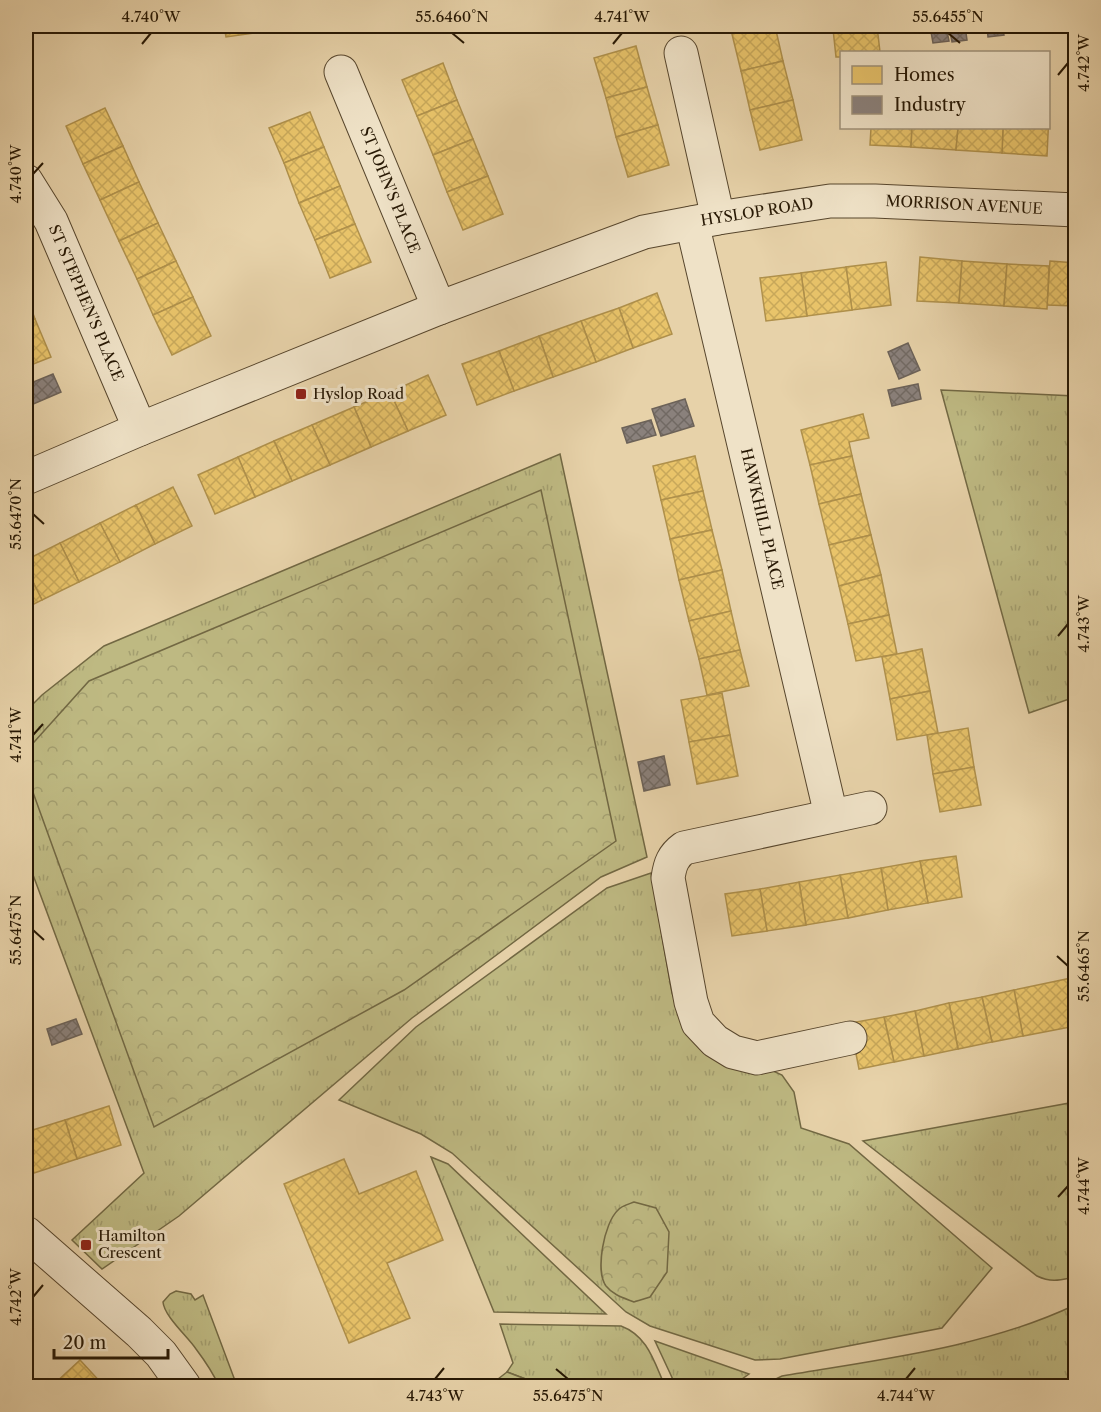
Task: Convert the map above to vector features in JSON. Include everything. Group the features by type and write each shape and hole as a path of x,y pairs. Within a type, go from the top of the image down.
{"street":[{"name":"HAWKHILL PLACE","path":"681,53 705,220 831,815"},
{"name":"ST JOHN'S PLACE","path":"341,72 439,308"},
{"name":"ST STEPHEN'S PLACE","path":"26,181 51,221 140,429"},
{"name":"HYSLOP ROAD","path":"26,478 140,429 439,308 644,232 705,220 830,201 852,201"},
{"name":"MORRISON AVENUE","path":"852,201 1076,210"},
{"path":"850,1038 757,1058 733,1052 715,1041 698,1023 691,1002 668,878 670,865 676,854 684,848 870,808"},
{"path":"28,1238 139,1332 161,1354 184,1386"}],"green space":[{"path":"941,390 1075,396 1075,697 1029,713"},
{"path":"560,454 647,857 601,877 412,1018 179,1216 102,1269 72,1240 144,1173 26,856 26,711 42,695 104,646"},
{"path":"541,490 616,841 404,990 154,1127 26,773 26,751 89,681"},
{"path":"651,873 672,993 687,1032 782,1075 794,1092 801,1128 849,1144 992,1268 942,1328 780,1359 755,1360 650,1326 626,1312 452,1153 421,1134 339,1100 416,1027 607,888"},
{"path":"1075,1102 1075,1277 1065,1279 1052,1280 1037,1276 863,1141"},
{"path":"431,1157 448,1164 606,1314 494,1312"},
{"path":"634,1202 656,1208 669,1232 667,1272 650,1297 634,1302 619,1296 606,1286 601,1270 601,1259 605,1236 613,1216 625,1205"},
{"path":"176,1291 191,1294 195,1300 203,1295 237,1386 219,1386 203,1358 167,1314 163,1302"},
{"path":"1075,1305 1075,1386 761,1386 782,1376 968,1342 1040,1320"},
{"path":"500,1324 621,1326 630,1330 644,1343 665,1386 544,1386 507,1372 513,1363"},
{"path":"655,1341 749,1374 732,1386 676,1386"},
{"path":"507,1372 544,1386 489,1386"}],"building: Homes":[{"path":"224,26 303,26 226,37"},
{"path":"750,26 775,26 783,61 741,71 731,30"},
{"path":"877,26 880,51 840,51 840,57 836,57 833,29"},
{"path":"1074,26 1076,26 1076,70 1071,69"},
{"path":"636,46 647,87 606,98 594,58"},
{"path":"783,61 793,100 750,110 741,71"},
{"path":"443,63 457,100 417,116 402,80"},
{"path":"1071,69 1076,70 1076,115 1069,115"},
{"path":"647,87 658,125 616,137 606,98"},
{"path":"457,100 473,139 433,155 417,116"},
{"path":"793,100 802,140 760,150 750,110"},
{"path":"105,108 123,146 83,164 66,126"},
{"path":"310,112 324,147 284,163 269,128"},
{"path":"658,125 669,165 628,177 616,137"},
{"path":"871,129 912,129 911,147 870,145"},
{"path":"912,129 958,129 956,150 911,147"},
{"path":"958,129 1003,129 1002,153 956,150"},
{"path":"1003,129 1048,129 1047,156 1002,153"},
{"path":"473,139 488,176 447,192 433,155"},
{"path":"123,146 139,182 100,200 83,164"},
{"path":"324,147 340,186 299,203 284,163"},
{"path":"488,176 503,214 463,230 447,192"},
{"path":"139,182 158,223 119,241 100,200"},
{"path":"340,186 355,224 315,240 299,203"},
{"path":"158,223 176,261 137,279 119,241"},
{"path":"355,224 371,262 330,278 315,240"},
{"path":"920,257 962,261 959,303 917,301"},
{"path":"176,261 193,297 153,315 137,279"},
{"path":"962,261 1007,264 1004,306 959,303"},
{"path":"1050,261 1076,263 1076,306 1047,305"},
{"path":"886,262 891,305 852,310 846,267"},
{"path":"1007,264 1049,266 1047,309 1004,306"},
{"path":"846,267 852,310 807,316 801,273"},
{"path":"801,273 807,316 766,321 760,278"},
{"path":"657,293 672,334 633,348 619,308"},
{"path":"26,294 35,319 26,322"},
{"path":"193,297 211,336 172,355 153,315"},
{"path":"619,308 633,348 596,362 581,321"},
{"path":"35,319 51,357 26,367 26,322"},
{"path":"581,321 596,362 553,377 539,336"},
{"path":"539,336 553,377 514,391 499,351"},
{"path":"499,351 514,391 477,405 462,364"},
{"path":"428,375 446,415 408,431 390,392"},
{"path":"390,392 408,431 371,447 354,407"},
{"path":"354,407 371,447 330,465 312,425"},
{"path":"863,414 869,438 849,442 852,456 810,465 801,430"},
{"path":"312,425 330,465 292,481 274,441"},
{"path":"274,441 292,481 255,497 238,457"},
{"path":"695,456 703,491 661,500 653,466"},
{"path":"852,456 861,494 819,504 810,465"},
{"path":"238,457 255,497 215,514 198,475"},
{"path":"173,487 192,526 155,544 136,505"},
{"path":"703,491 712,530 670,539 661,500"},
{"path":"861,494 871,535 829,545 819,504"},
{"path":"136,505 155,544 120,562 100,523"},
{"path":"100,523 120,562 79,582 60,543"},
{"path":"712,530 722,570 679,580 670,539"},
{"path":"871,535 881,575 839,586 829,545"},
{"path":"60,543 79,582 42,600 26,568 26,560"},
{"path":"26,568 42,600 26,608"},
{"path":"722,570 731,611 689,621 679,580"},
{"path":"881,575 889,615 848,624 839,586"},
{"path":"731,611 740,650 699,659 689,621"},
{"path":"889,615 897,654 856,661 848,624"},
{"path":"922,649 930,691 890,699 882,657"},
{"path":"740,650 749,686 707,695 699,659"},
{"path":"930,691 938,733 897,740 890,699"},
{"path":"722,693 730,735 689,742 681,700"},
{"path":"968,728 974,767 933,774 927,735"},
{"path":"730,735 738,776 697,784 689,742"},
{"path":"974,767 981,805 940,812 933,774"},
{"path":"956,856 962,897 928,903 920,861"},
{"path":"920,861 928,903 888,910 881,868"},
{"path":"881,868 888,910 848,918 840,875"},
{"path":"840,875 848,918 806,925 799,882"},
{"path":"799,882 806,925 767,931 760,889"},
{"path":"760,889 767,931 732,936 725,894"},
{"path":"1076,977 1076,1026 1023,1036 1014,990"},
{"path":"1014,990 1023,1036 992,1042 982,997"},
{"path":"982,997 992,1042 958,1049 949,1003"},
{"path":"949,1003 958,1049 924,1056 915,1011"},
{"path":"915,1011 924,1056 894,1062 884,1017"},
{"path":"884,1017 894,1062 859,1069 850,1023"},
{"path":"109,1106 121,1145 77,1159 65,1120"},
{"path":"65,1120 77,1159 34,1173 26,1146 26,1132"},
{"path":"344,1159 359,1194 416,1171 443,1240 387,1263 410,1318 349,1343 284,1184"},
{"path":"80,1360 104,1386 53,1385"}],"building: Industry":[{"path":"930,26 946,26 949,41 933,43"},
{"path":"949,26 965,26 967,40 952,42"},
{"path":"987,26 1002,26 1004,35 988,37"},
{"path":"908,343 920,370 899,379 888,352"},
{"path":"53,374 61,392 31,405 26,385"},
{"path":"918,384 921,399 892,406 888,390"},
{"path":"685,399 694,426 661,436 652,409"},
{"path":"651,420 656,435 627,443 622,428"},
{"path":"664,756 670,785 644,791 638,762"},
{"path":"76,1019 82,1034 52,1045 47,1029"}],"place":[{"name":"Hyslop Road","path":"301,394"},
{"name":"Hamilton Crescent","path":"86,1245"}]}
